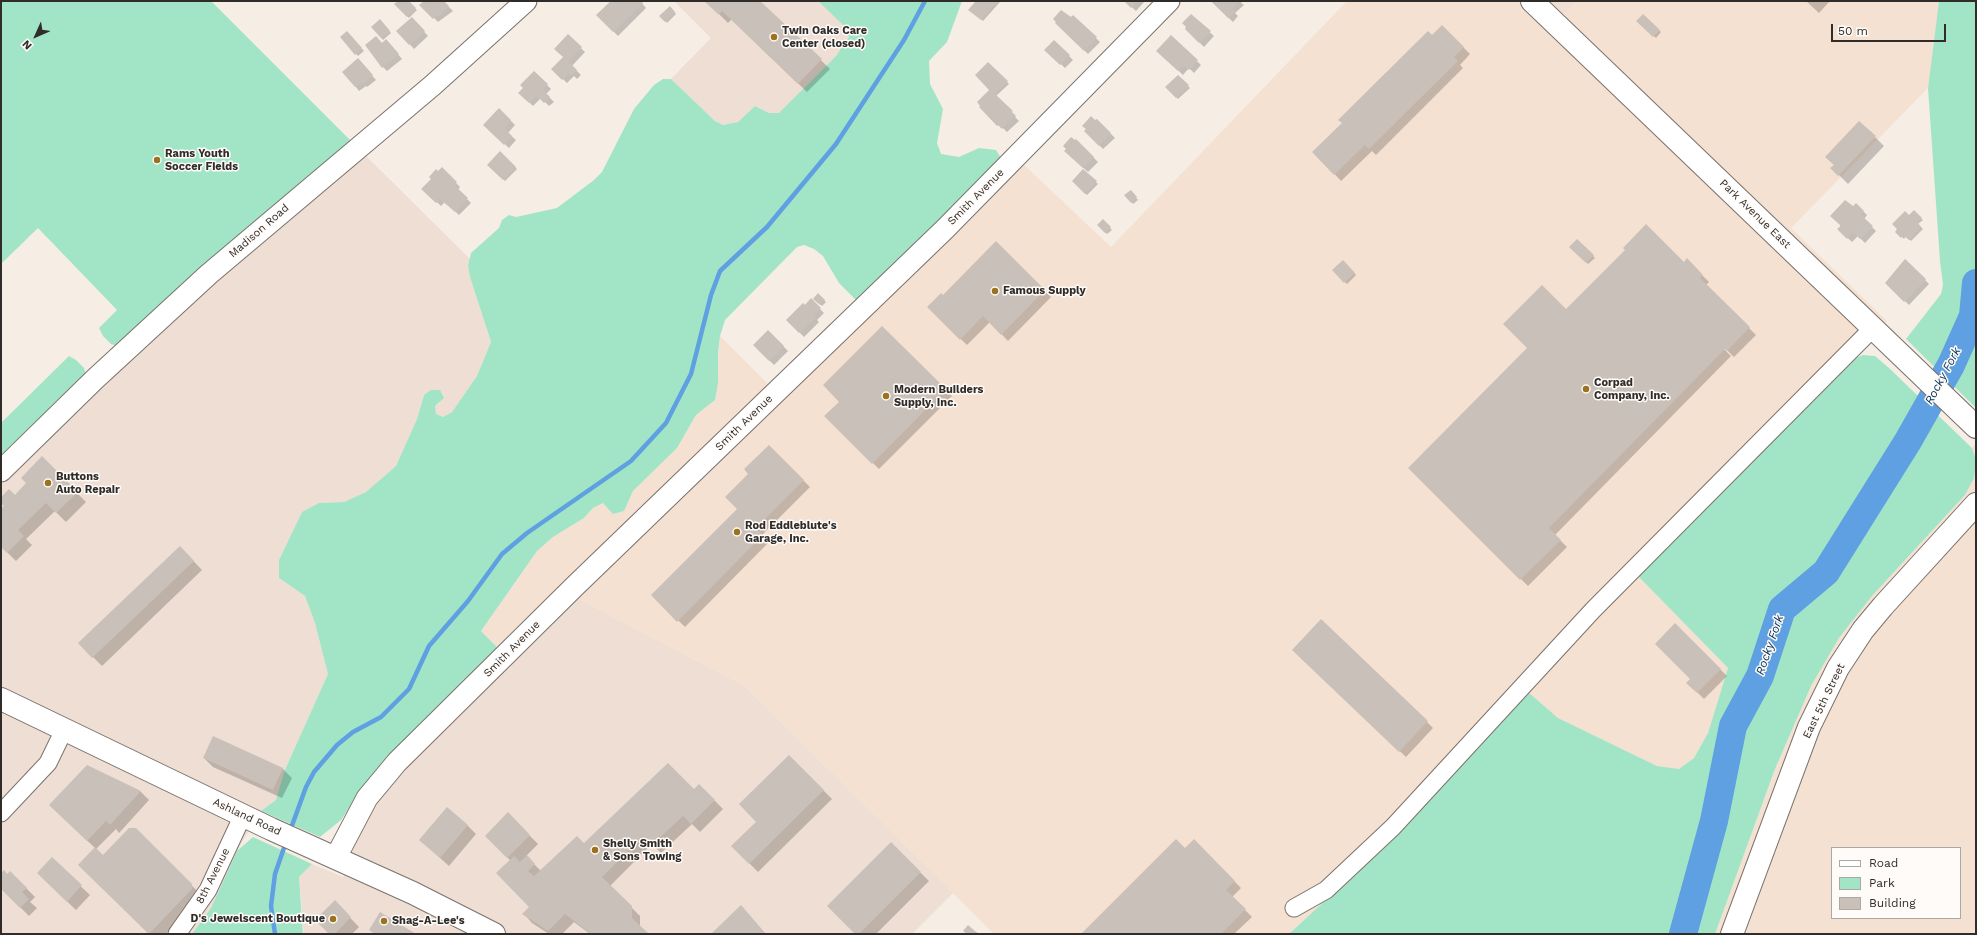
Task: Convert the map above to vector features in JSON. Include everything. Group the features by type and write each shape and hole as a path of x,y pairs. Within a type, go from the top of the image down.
{"main road":[{"name":"Park Avenue East","path":"1532,1 1969,420"},
{"name":"East 5th Street","path":"1732,934 1809,727 1838,668 1863,630 1883,606 1976,504"},
{"name":"Ashland Road","path":"1,699 271,829 336,857 483,932"}],"street":[{"name":"Madison Road","path":"1,471 95,379 208,274 444,76 526,1"},
{"name":"Smith Avenue","path":"336,857 367,798 397,762 575,586 945,229 1169,1"},
{"path":"1294,908 1311,900 1326,890 1393,827 1593,610 1873,328"},
{"path":"1,813 48,763 64,730"},
{"name":"8th Avenue","path":"178,934 208,890 243,815"}],"shaded area":[{"path":"674,1 818,1 843,25 849,37 836,56 779,113 769,113 755,106 738,122 723,125 715,121 671,79 711,38"},
{"path":"1347,1 1518,1 1549,30 1577,1 1939,1 1928,88 1791,228 1887,321 1638,576 1728,668 1708,733 1694,758 1679,769 1657,766 1558,718 1528,692 1399,832 1289,934 994,934 745,686 575,597 511,660 481,631 537,551 553,537 584,518 593,508 603,503 624,511 633,491 677,448 696,415 715,400 720,336 770,386 1023,164 1111,247"},
{"path":"1518,1 1577,1 1549,30"},
{"path":"363,153 470,259 468,266 470,277 491,343 477,376 452,412 443,417 436,414 435,406 440,403 424,394 417,419 396,466 366,492 344,502 319,503 302,512 279,560 279,578 305,596 315,623 328,674 284,772 276,800 261,811 237,851 211,908 192,934 1,934 1,483 103,381"},
{"path":"1976,443 1976,460 1972,448"},
{"path":"1976,460 1976,934 1715,934 1775,769 1811,686 1839,638 1872,596 1965,495"},
{"path":"575,597 745,686 953,893 912,934 304,934 299,877 312,864 343,877 358,833 382,791"}],"green space":[{"name":"Rams Youth Soccer Fields","path":"1,1 211,1 352,142 118,346 111,344 103,336 99,328 117,310 38,228 1,264"},
{"path":"818,1 962,1 947,42 929,61 930,84 943,109 937,143 941,154 959,157 979,148 996,150 1001,158 858,302 839,283 823,256 814,249 804,245 797,247 725,320 720,336 718,354 718,383 715,400 696,415 677,448 633,491 624,511 613,514 603,503 593,508 584,518 553,537 537,551 481,631 500,650 361,790 341,820 320,837 261,811 276,800 284,772 328,674 315,623 305,596 279,578 279,560 302,512 319,503 344,502 366,492 396,466 417,419 424,395 431,390 440,390 444,398 435,406 436,414 443,417 452,412 477,376 491,342 470,277 468,266 471,253 499,228 502,220 509,215 516,217 557,208 594,180 602,172 634,109 654,85 663,79 671,79 715,121 723,125 738,122 755,106 769,113 779,113 836,56 849,37 843,25"},
{"path":"1939,1 1976,1 1976,408 1906,339 1941,294 1943,285 1928,88"},
{"path":"1863,355 1875,356 1972,448 1976,460 1974,478 1965,495 1872,596 1839,638 1811,686 1775,769 1715,934 1289,934 1399,832 1528,692 1558,718 1657,766 1679,769 1694,758 1708,733 1728,668 1638,576 1848,361"},
{"path":"69,356 76,360 84,368 86,375 1,458 1,423"},
{"path":"253,837 312,864 299,877 303,934 192,934 211,908 237,851"}],"building":[{"path":"398,1 409,1 416,8 407,17 394,4"},
{"path":"424,1 444,1 449,6 439,16 437,14 433,19 419,5"},
{"path":"611,1 641,1 643,3 613,32 596,15"},
{"name":"Twin Oaks Care Center (closed)","path":"704,1 760,1 822,59 798,84 722,11 719,15"},
{"path":"976,1 998,1 981,20 968,10"},
{"path":"1124,1 1137,1 1131,8"},
{"path":"1211,1 1239,1 1232,9 1235,12 1228,18"},
{"path":"670,6 675,12 665,22 659,16"},
{"path":"1061,10 1071,17 1073,15 1097,37 1084,51 1055,23 1056,22 1053,19"},
{"path":"1191,14 1211,31 1199,43 1185,29 1186,27 1182,23"},
{"path":"1643,14 1660,30 1653,37 1636,21"},
{"path":"412,17 425,31 409,45 396,31"},
{"path":"380,19 390,31 381,38 371,27"},
{"path":"1442,25 1464,47 1454,57 1458,61 1369,149 1365,145 1334,175 1312,152 1342,123 1338,120 1428,31 1432,35"},
{"path":"347,31 362,48 355,55 340,37"},
{"path":"568,34 582,47 568,61 577,70 572,75 569,73 562,80 551,69 563,57 554,49"},
{"path":"1171,35 1198,60 1189,70 1184,65 1178,71 1156,51"},
{"path":"376,36 382,43 386,39 399,54 382,68 365,45"},
{"path":"1054,40 1070,55 1060,65 1044,50"},
{"path":"358,58 373,75 362,84 361,82 355,87 342,72"},
{"path":"988,62 1008,81 995,94 1013,111 1011,112 1015,116 1002,128 999,125 997,126 979,107 980,106 977,102 989,90 975,75"},
{"path":"534,71 548,84 542,89 550,97 544,103 536,95 529,103 518,93 523,88 520,85"},
{"path":"1178,75 1189,85 1176,98 1165,87"},
{"path":"499,108 511,120 504,128 512,136 504,145 483,125"},
{"path":"1091,116 1095,120 1097,119 1111,133 1099,146 1084,131 1086,129 1082,126"},
{"path":"1859,121 1876,136 1838,176 1830,168 1834,165 1825,157"},
{"path":"1071,137 1075,140 1076,139 1094,157 1083,168 1064,151 1066,149 1063,146"},
{"path":"500,151 516,167 503,180 487,165"},
{"path":"442,167 457,182 454,185 468,198 455,212 440,199 436,203 421,189 431,179 429,177 436,169 438,171"},
{"path":"1083,169 1097,181 1085,194 1072,181"},
{"path":"1131,190 1137,197 1131,203 1124,195"},
{"path":"1845,200 1853,206 1856,203 1864,211 1860,214 1873,226 1860,239 1853,232 1847,239 1837,229 1841,226 1830,216"},
{"path":"1914,210 1922,218 1917,222 1921,227 1909,240 1903,235 1901,238 1895,232 1897,229 1892,224 1905,211 1909,215"},
{"path":"1103,219 1111,227 1105,233 1097,225"},
{"name":"Corpad Company, Inc.","path":"1646,224 1684,262 1687,258 1703,275 1700,278 1750,327 1727,351 1725,349 1549,528 1561,540 1520,580 1408,468 1527,348 1503,324 1542,285 1566,309 1625,250 1623,248"},
{"path":"1577,239 1594,255 1586,263 1569,247"},
{"name":"Famous Supply","path":"996,241 1045,290 1001,335 983,316 960,340 927,307 941,293 943,295"},
{"path":"1905,259 1926,279 1904,302 1885,283"},
{"path":"1343,260 1355,273 1344,283 1332,270"},
{"path":"818,293 825,300 820,305 813,299"},
{"path":"811,298 821,308 814,315 816,317 799,333 786,320 803,303 805,305"},
{"name":"Modern Builders Supply, Inc.","path":"882,326 946,389 872,464 824,416 839,402 823,385"},
{"path":"768,330 784,346 769,361 753,345"},
{"name":"Rod Eddleblute's Garage, Inc.","path":"769,445 804,480 756,528 763,535 677,622 651,595 737,509 725,497 748,474 744,469"},
{"path":"42,456 78,492 56,513 46,503 18,530 24,536 7,553 1,547 1,508 4,506 1,503 1,497 9,489 15,495 26,483 21,478"},
{"path":"180,546 194,561 92,658 78,643"},
{"path":"1321,619 1428,721 1399,752 1292,650"},
{"path":"1675,623 1721,669 1697,693 1686,683 1690,679 1655,644"},
{"path":"213,736 283,768 273,790 203,758"},
{"path":"789,755 824,790 749,864 731,846 756,822 739,804"},
{"name":"Shelly Smith & Sons Towing","path":"668,763 694,789 699,784 715,800 691,824 683,816 652,845 643,836 602,877 632,906 632,918 649,934 591,934 565,914 548,931 522,914 529,907 496,873 514,856 520,862 527,855 535,864 528,871 534,876 577,836 584,843"},
{"path":"87,765 141,791 110,825 106,821 87,841 49,805"},
{"path":"447,807 468,825 440,858 419,840"},
{"path":"508,812 530,835 507,858 485,836"},
{"path":"129,828 136,828 192,884 192,889 149,934 78,865 95,847 103,855"},
{"path":"1176,839 1185,848 1194,839 1235,881 1226,890 1246,909 1221,934 1081,934"},
{"path":"891,842 921,872 859,934 855,934 827,906"},
{"path":"52,857 82,885 67,902 37,873"},
{"path":"4,870 7,874 10,871 27,888 22,892 29,899 20,908 1,889 1,873"},
{"name":"D's Jewelscent Boutique","path":"335,900 351,917 335,934 329,934 315,920"},
{"path":"741,905 766,934 711,934"},
{"name":"Shag-A-Lee's","path":"380,912 416,934 375,934 369,930"},
{"path":"968,925 979,934 967,934 963,931"}],"waterway":[{"path":"290,831 306,787 314,772 337,745 353,732 381,717 409,689 429,646 468,601 502,554 527,533 631,461 666,423 691,374 711,295 720,271 767,227 836,144 904,40 925,1"},
{"name":"Rocky Fork","path":"1683,934 1714,821 1733,726 1760,676 1782,609 1826,572 1908,441 1951,365 1973,316 1976,283"},
{"path":"275,934 271,906 275,874 286,842"}],"place":[{"name":"Twin Oaks Care Center (closed)","path":"774,37"},
{"name":"Rams Youth Soccer Fields","path":"157,160"},
{"name":"Famous Supply","path":"995,291"},
{"name":"Corpad Company, Inc.","path":"1586,389"},
{"name":"Modern Builders Supply, Inc.","path":"886,396"},
{"name":"Buttons Auto Repair","path":"48,483"},
{"name":"Rod Eddleblute's Garage, Inc.","path":"737,532"},
{"name":"Shelly Smith & Sons Towing","path":"595,850"},
{"name":"D's Jewelscent Boutique","path":"333,919"},
{"name":"Shag-A-Lee's","path":"384,921"}]}
